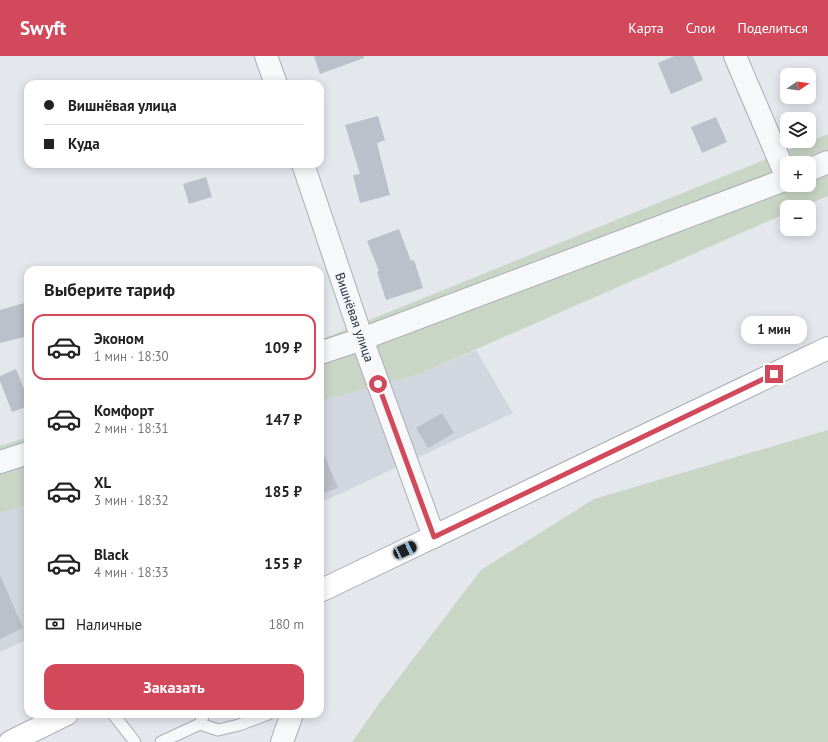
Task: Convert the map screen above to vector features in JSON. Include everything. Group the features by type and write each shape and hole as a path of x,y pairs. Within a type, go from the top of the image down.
{"main road":[{"path":"324,588 828,348"},
{"path":"10,742 59,718"}],"street":[{"path":"266,56 275,80"},
{"path":"735,56 780,162"},
{"path":"816,167 828,162"},
{"name":"Вишнёвая улица","path":"304,168 362,339 434,537"},
{"path":"324,352 362,339 780,182"},
{"path":"0,462 24,454"},
{"path":"282,742 291,718"}],"lane":[{"path":"116,718 135,742"},
{"path":"161,742 202,719 218,730 239,725 257,718"}],"shaded area":[{"path":"476,350 513,413 324,501 324,400 417,375"},
{"path":"24,506 24,641 0,652 0,513"}],"green space":[{"path":"828,134 828,196 816,201 780,200 780,216 417,375 324,400 324,338 793,148 816,148 816,139"},
{"path":"828,430 828,742 352,742 378,705 481,570 594,499"},
{"path":"24,438 24,506 0,513 0,446"}],"building":[{"path":"314,56 364,56 364,58 320,74"},
{"path":"674,56 693,56 703,80 671,94 658,63"},
{"path":"378,116 385,140 377,143 390,195 360,203 353,175 360,174 345,125"},
{"path":"716,117 727,142 702,153 691,127"},
{"path":"206,177 212,197 189,204 183,184"},
{"path":"399,229 411,261 414,260 423,288 386,300 377,272 379,271 367,241"},
{"path":"24,303 24,337 0,343 0,310"},
{"path":"16,369 24,389 24,408 12,412 0,381 0,376"},
{"path":"442,413 454,433 428,448 416,428"},
{"path":"324,455 338,488 324,493"},
{"path":"0,575 23,628 0,639"}],"route":[{"path":"378,384 434,537 774,374"}]}
